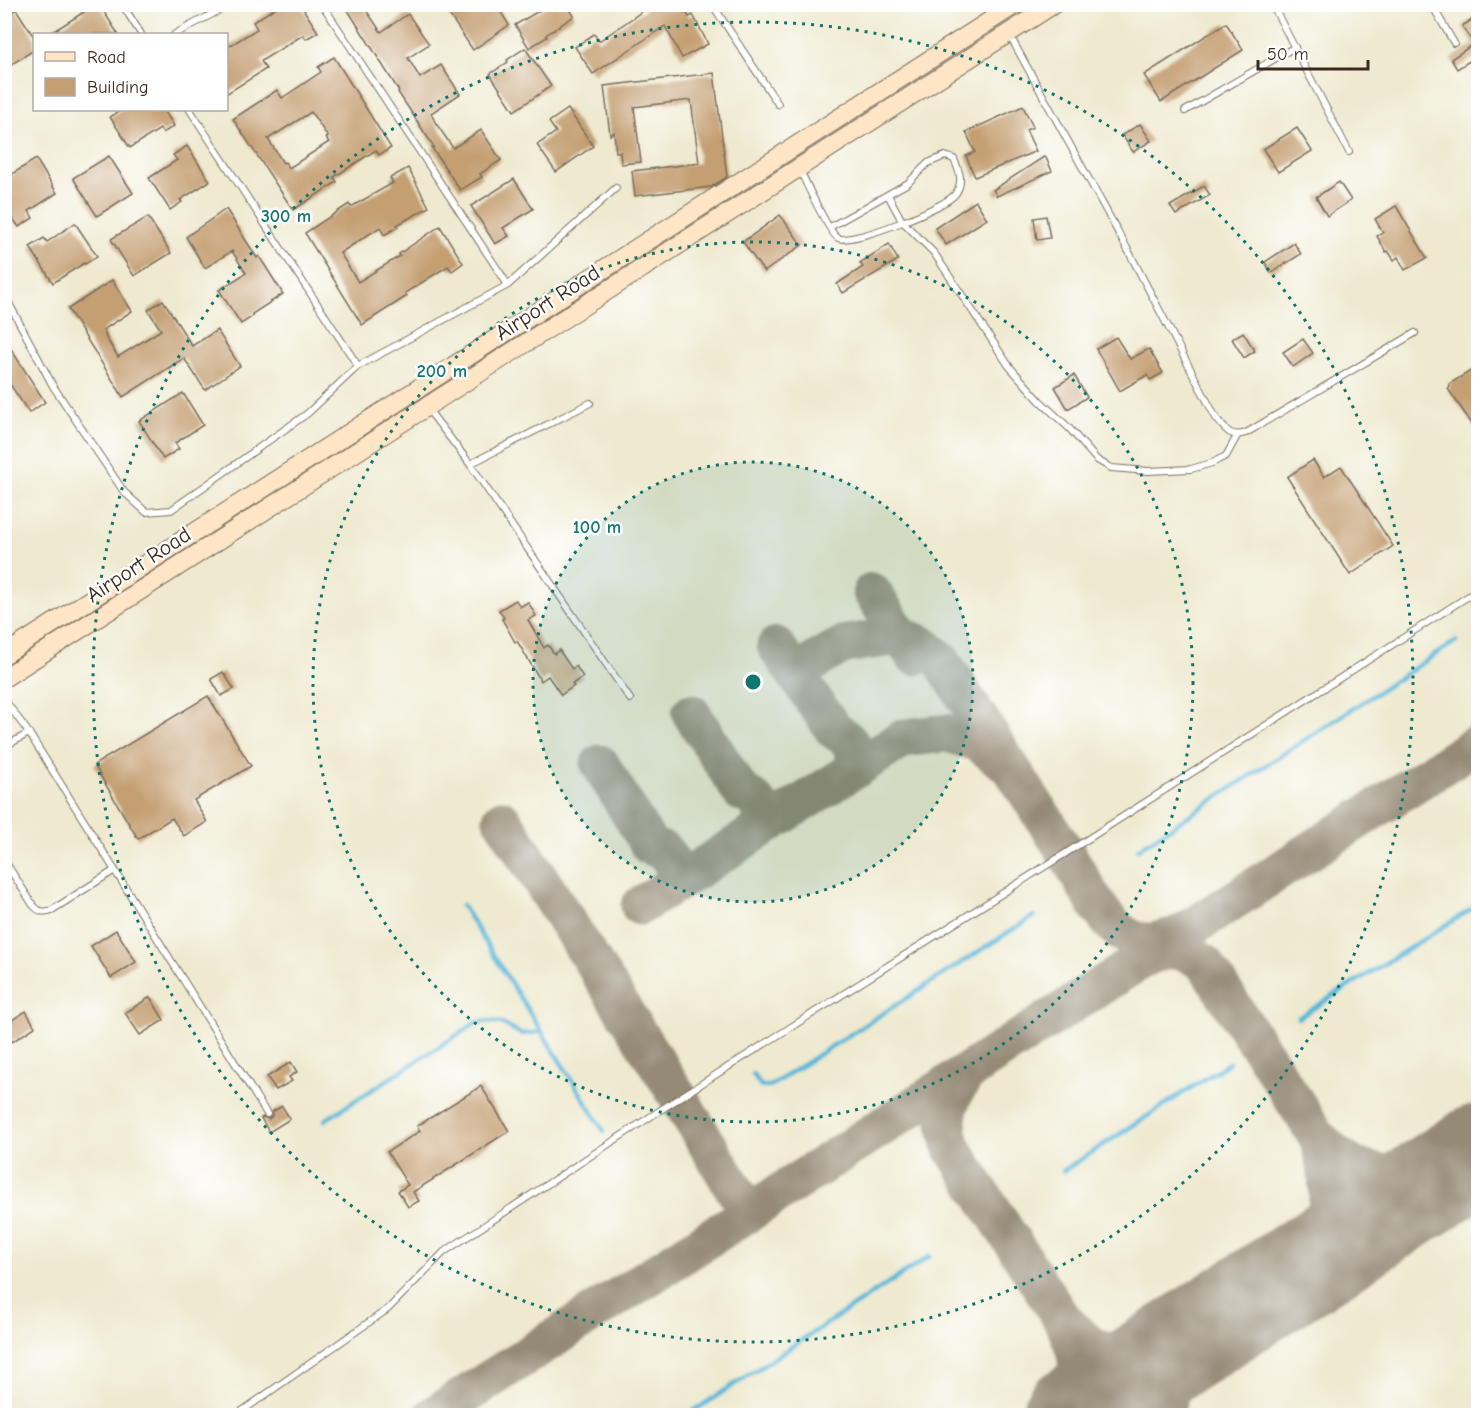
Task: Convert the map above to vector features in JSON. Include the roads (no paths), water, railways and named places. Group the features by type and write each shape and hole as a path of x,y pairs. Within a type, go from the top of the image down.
{"main road":[{"name":"Airport Road","path":"4,655 1016,4"},
{"name":"Airport Road","path":"4,678 1054,4"}],"lane":[{"path":"122,4 140,33"},
{"path":"177,33 231,4"},
{"path":"322,4 508,285"},
{"path":"712,4 778,104"},
{"path":"1272,4 1349,152"},
{"path":"1430,4 1454,44"},
{"path":"1009,34 1129,252 1216,418 1227,432 1237,435 1246,433 1415,333"},
{"path":"1185,111 1294,48"},
{"path":"191,111 358,366"},
{"path":"799,168 830,226 837,237 844,240 902,222 948,201 956,194 961,178 954,159 945,156 928,163 908,183 830,226"},
{"path":"4,294 53,386 124,492 146,512 171,510 308,413 358,366 508,285 616,188"},
{"path":"888,195 902,222 934,254 1009,366 1092,454 1111,468 1148,471 1191,469 1226,456 1237,435"},
{"path":"470,464 590,403"},
{"path":"427,407 470,464 630,699"},
{"path":"235,1416 388,1309 444,1252 679,1098 1479,590"},
{"path":"4,699 29,733 267,1114"},
{"path":"4,747 29,733"},
{"path":"4,861 33,905 38,911 45,913 115,870"}],"waterway":[{"path":"1138,849 1456,641"},
{"path":"462,905 604,1131"},
{"path":"1298,1018 1478,905"},
{"path":"753,1074 761,1086 770,1086 1034,916"},
{"path":"325,1120 476,1023 488,1021 502,1023 521,1034 542,1032"},
{"path":"1063,1171 1229,1063"},
{"path":"686,1416 930,1256"}]}
